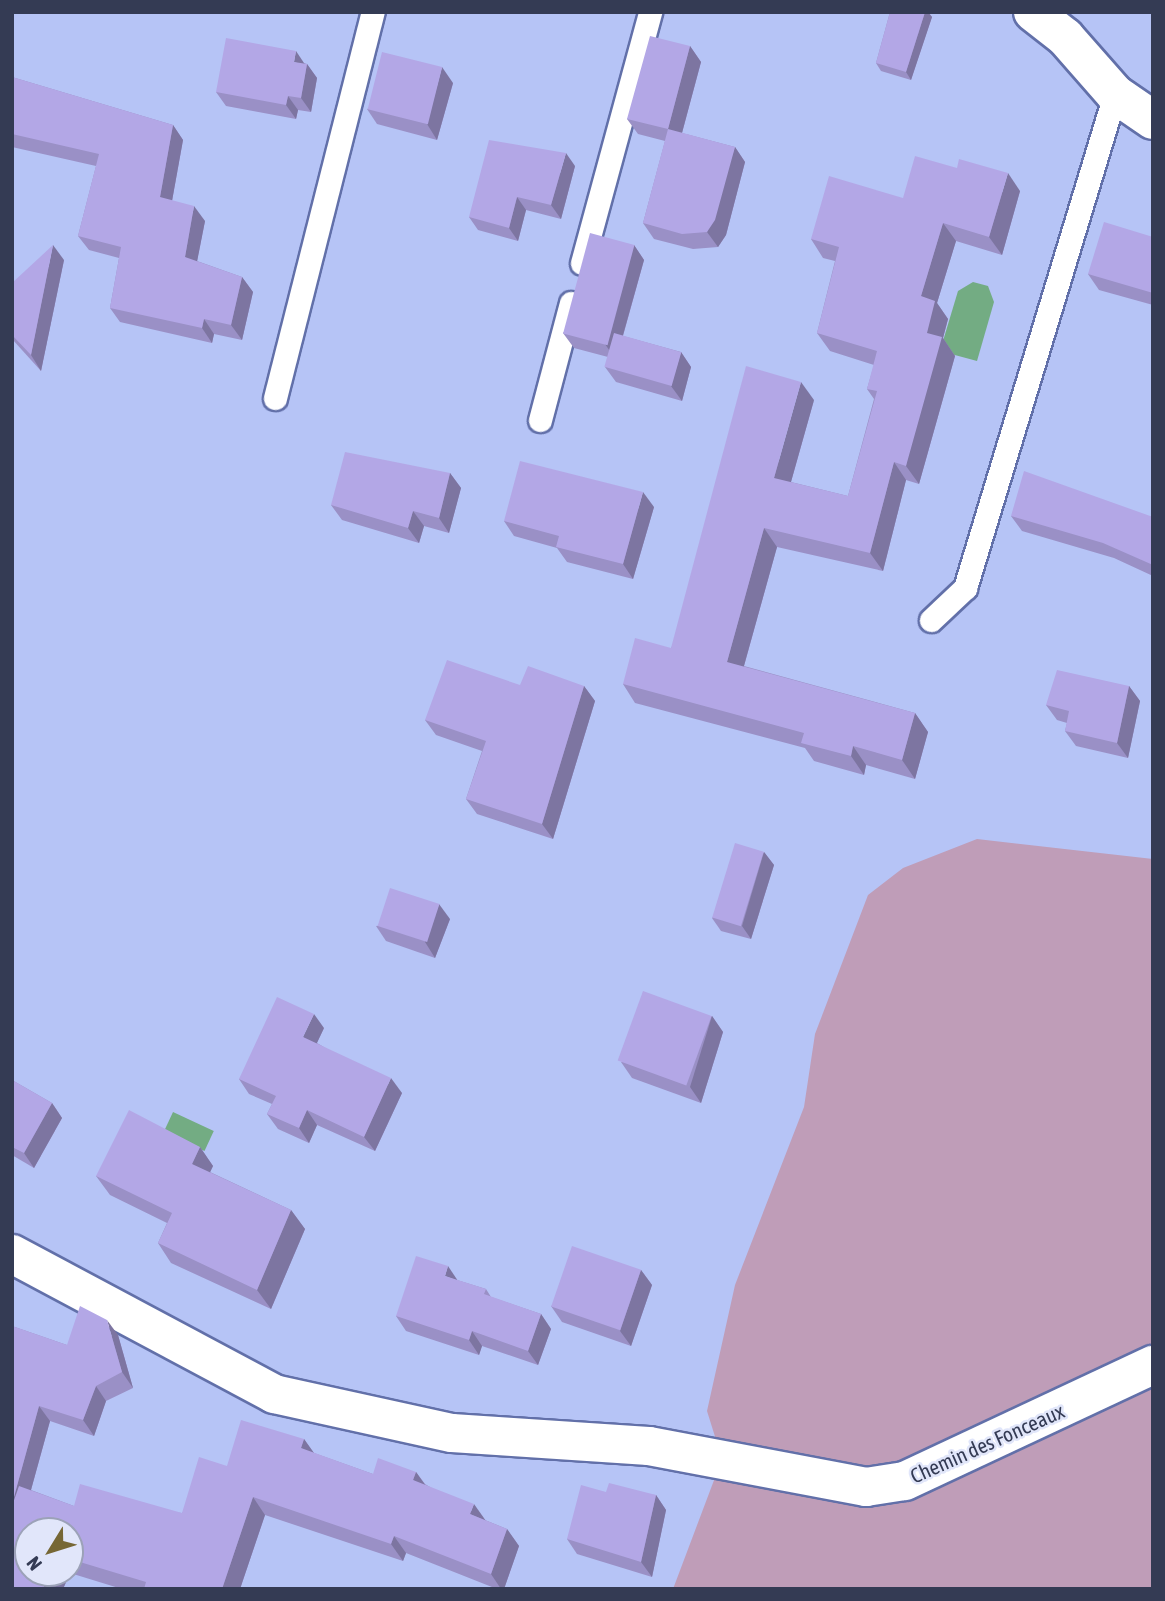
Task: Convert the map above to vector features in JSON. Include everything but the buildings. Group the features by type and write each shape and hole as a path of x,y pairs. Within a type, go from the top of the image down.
{"street":[{"path":"1033,12 1065,37 1115,94 1153,120"},
{"name":"Chemin des Fonceaux","path":"12,1254 274,1394 452,1433 649,1446 866,1488 905,1480 1153,1365"}],"lane":[{"path":"275,398 373,12"},
{"path":"540,420 650,12"},
{"path":"931,620 965,588 1115,94"}],"shaded area":[{"path":"973,282 988,286 994,302 977,361 940,351 958,291"},
{"path":"977,839 1153,859 1153,1589 673,1589 722,1459 707,1411 735,1285 804,1107 815,1034 868,895 903,868"},
{"path":"173,1112 214,1131 204,1151 164,1132"}]}
